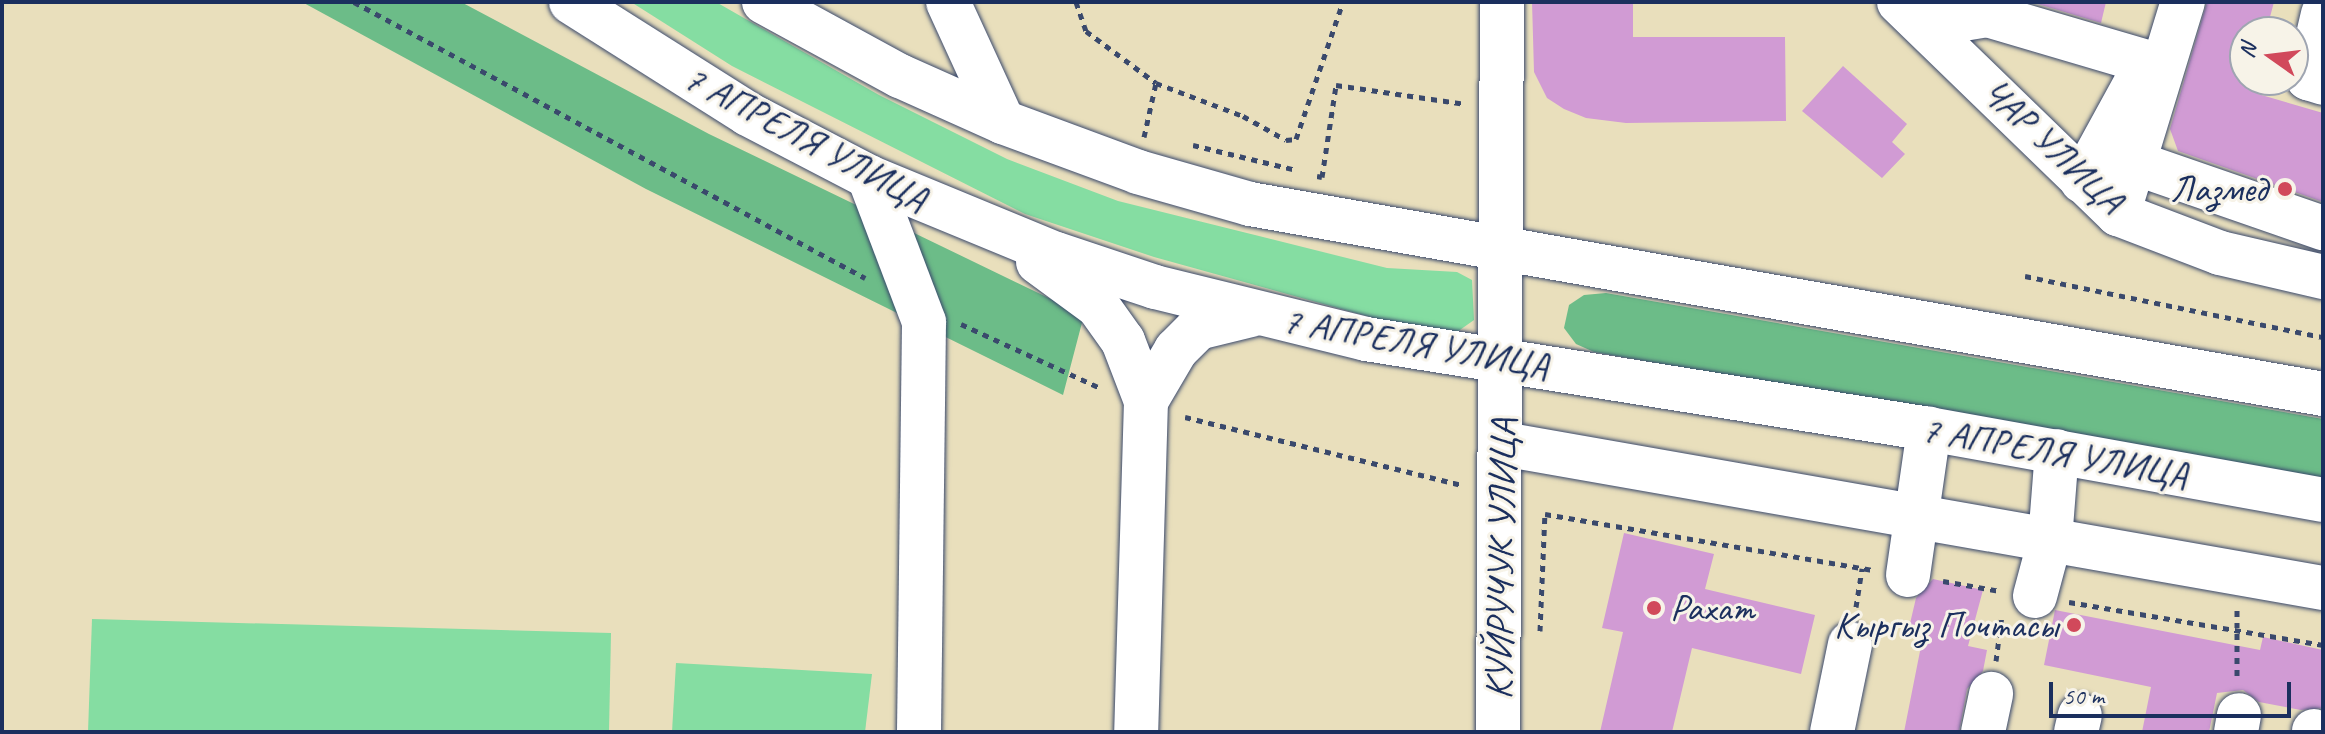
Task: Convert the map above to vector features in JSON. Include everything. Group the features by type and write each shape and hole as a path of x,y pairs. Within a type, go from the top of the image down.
{"main road":[{"name":"7 АПРЕЛЯ УЛИЦА","path":"571,2 748,114 869,177 973,222 1155,287 1258,315 1366,339 1929,429 2323,500"},
{"path":"764,2 900,76 1003,122 1148,147 1250,204 1368,228 2323,394"},
{"path":"948,2 1003,122"},
{"name":"КУЙРУЧУК УЛИЦА","path":"1498,732 1504,359 1502,2"},
{"path":"2082,181 2155,45 2161,2"},
{"path":"2118,214 2183,2"},
{"path":"1913,14 1990,8 2147,62"},
{"name":"ЧАР УЛИЦА","path":"1913,14 2118,214 2220,253 2323,277"},
{"path":"2323,14 2308,78 2323,83"},
{"path":"2135,163 2323,228"},
{"path":"869,177 924,322 927,372 919,732"},
{"path":"973,222 1098,306 1166,407"},
{"path":"1136,732 1166,407 1176,350 1198,328 1234,316 1258,315"},
{"path":"1908,575 1919,517 1929,429"},
{"path":"1503,444 2323,588"},
{"path":"2035,596 2050,540 2057,451"},
{"path":"1832,732 1850,644"}],"path":[{"path":"354,2 917,305 1098,387"},
{"path":"1076,2 1086,31 1156,83 1243,116 1286,140 1296,139 1343,2"},
{"path":"1148,147 1156,83"},
{"path":"1189,144 1322,177 1336,85 1458,103"},
{"path":"2025,276 2323,337"},
{"path":"1166,407 1453,483"},
{"path":"1539,639 1545,514 2323,645"}],"green space":[{"path":"302,2 461,2 709,134 1084,315 1063,395 646,189"},
{"path":"631,2 716,2 879,95 1007,159 1118,201 1387,268 1457,272 1472,280 1474,320 1457,332 1381,320 1154,257 1025,214 732,66"},
{"path":"1606,293 2323,419 2323,480 1594,352 1576,344 1564,328 1569,305 1584,295"},
{"path":"92,619 611,633 609,732 88,732"},
{"path":"676,663 872,674 865,732 672,732"}],"building":[{"path":"1532,2 1633,2 1633,37 1785,37 1786,121 1626,123 1586,118 1564,109 1547,98 1534,72"},
{"path":"2031,2 2106,2 2101,23"},
{"path":"2207,2 2274,2 2270,16 2229,16 2229,96 2265,96 2323,113 2323,202 2178,151 2170,129"},
{"path":"1843,66 1907,124 1892,142 1905,154 1882,178 1802,111"},
{"path":"1624,533 1714,554 1705,589 1815,615 1801,674 1692,648 1672,732 1600,732 1623,632 1602,628"},
{"path":"1933,579 1983,590 1968,646 1987,650 1983,671 1967,689 1959,732 1904,732 1923,636 1908,632 1916,598"},
{"path":"2055,610 2260,650 2263,637 2323,650 2323,708 2301,710 2259,702 2243,690 2217,693 2209,732 2142,732 2151,687 2044,665"}],"place":[{"name":"Лазмед","path":"2285,189"},
{"name":"Рахат","path":"1654,608"},
{"name":"Кыргыз Почтасы","path":"2074,625"}]}
